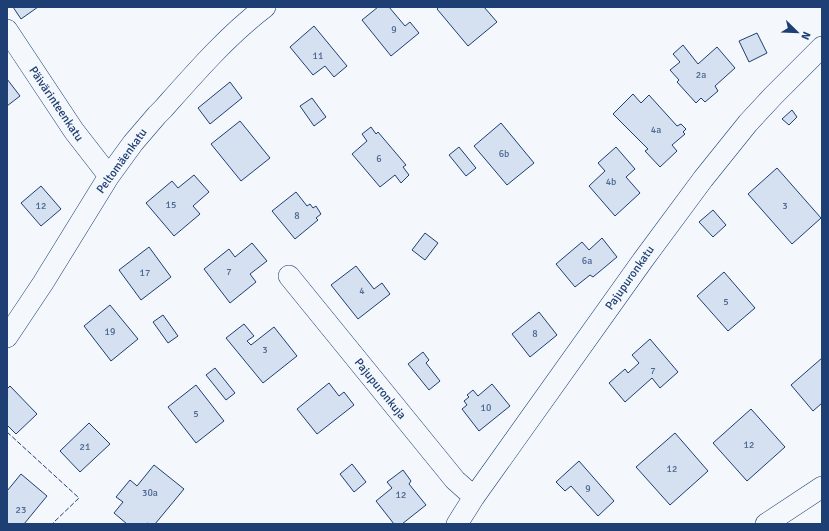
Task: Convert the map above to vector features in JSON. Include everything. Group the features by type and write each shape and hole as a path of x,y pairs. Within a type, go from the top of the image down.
{"street":[{"name":"Peltomäenkatu","path":"7,337 43,283 109,176 133,143 200,68 240,27 265,7"},
{"name":"Päivärinteenkatu","path":"7,30 74,131 109,176"},
{"name":"Pajupuronkatu","path":"457,524 474,497 643,260 703,179 748,123 822,47"},
{"name":"Pajupuronkuja","path":"289,276 450,474 474,497"},
{"path":"766,524 822,487"}],"building":[{"path":"13,7 38,7 21,19"},
{"path":"378,7 389,7 405,26 410,22 419,33 391,56 362,20"},
{"path":"439,7 484,7 497,22 468,46 437,9"},
{"path":"314,26 347,66 334,77 325,66 313,75 290,47"},
{"path":"757,33 767,53 749,62 739,41"},
{"path":"683,45 698,64 717,47 735,68 715,86 718,91 705,102 701,98 696,103 677,82 679,80 670,70 680,62 673,54"},
{"path":"7,79 20,96 7,106"},
{"path":"230,82 242,98 210,124 198,108"},
{"path":"633,94 641,103 649,95 677,126 681,124 686,129 683,132 685,134 672,145 677,151 660,167 645,151 648,149 613,114"},
{"path":"312,98 326,117 314,126 300,106"},
{"path":"792,110 797,117 789,125 782,119"},
{"path":"240,121 270,158 241,181 211,144"},
{"path":"501,123 534,163 507,185 474,146"},
{"path":"371,127 376,134 378,132 406,165 403,167 409,175 401,183 395,175 380,187 352,154 367,141 362,134"},
{"path":"459,147 476,168 466,176 449,155"},
{"path":"616,147 635,169 626,177 640,193 615,216 589,186 605,171 598,163"},
{"path":"777,168 821,218 792,244 748,194"},
{"path":"194,175 209,192 193,206 200,214 174,236 146,203 172,181 178,188"},
{"path":"41,186 61,209 41,226 21,203"},
{"path":"296,192 307,206 310,204 313,208 316,206 321,214 316,218 318,220 295,239 272,211"},
{"path":"713,210 726,225 713,237 699,222"},
{"path":"425,233 438,243 425,260 412,250"},
{"path":"602,238 617,257 593,277 590,275 575,287 556,264 582,242 589,250"},
{"path":"252,243 267,261 250,274 256,282 230,303 204,269 229,249 235,257"},
{"path":"149,247 171,277 141,300 119,270"},
{"path":"356,266 374,289 382,283 390,294 358,319 331,285"},
{"path":"724,272 755,308 728,331 697,296"},
{"path":"110,305 138,339 111,361 84,326"},
{"path":"539,312 557,335 530,357 512,334"},
{"path":"163,315 178,336 168,343 153,322"},
{"path":"244,324 254,336 247,341 251,345 274,327 297,356 263,383 226,338"},
{"path":"650,339 678,372 660,388 652,378 625,402 609,383 625,369 628,373 639,363 632,355"},
{"path":"423,352 429,360 426,363 440,381 429,390 408,364"},
{"path":"822,358 822,403 813,411 791,385"},
{"path":"215,368 235,393 226,400 206,375"},
{"path":"329,383 339,396 344,392 354,405 317,434 297,409"},
{"path":"492,384 510,406 479,431 462,409 467,405 464,401 469,397 467,395 473,390 478,396"},
{"path":"196,385 224,421 196,443 168,407"},
{"path":"10,386 37,414 16,434 7,425 7,389"},
{"path":"751,409 785,447 747,481 713,443"},
{"path":"89,423 110,444 80,472 60,451"},
{"path":"675,433 708,471 670,505 636,467"},
{"path":"579,461 614,501 598,516 571,486 565,491 556,482"},
{"path":"352,464 366,482 354,492 340,474"},
{"path":"154,465 184,489 155,524 127,524 114,513 123,502 116,497 130,480 137,486"},
{"path":"403,470 411,481 409,484 426,505 402,524 394,524 376,501 392,488 387,482"},
{"path":"21,474 47,496 24,524 7,524 7,491"}],"fence":[{"path":"7,432 79,498 52,524"}]}
